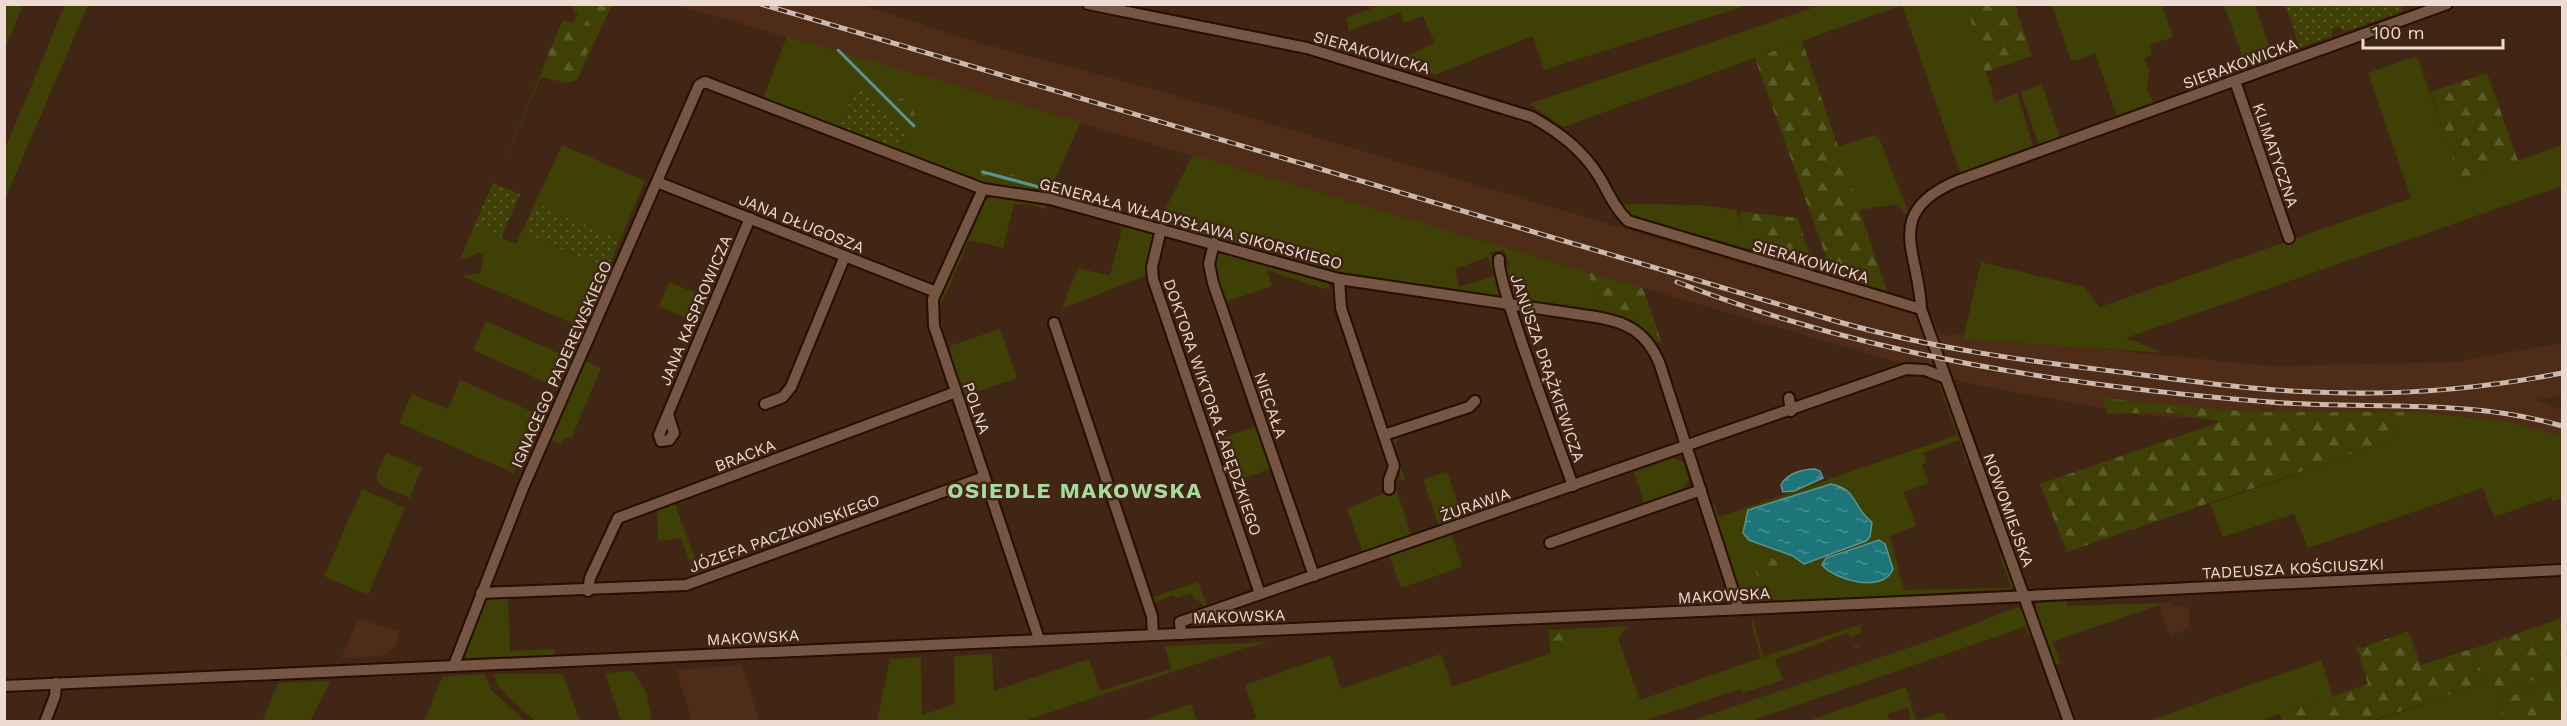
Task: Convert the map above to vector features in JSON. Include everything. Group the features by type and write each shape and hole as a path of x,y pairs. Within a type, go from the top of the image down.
{"street":[{"name":"SIERAKOWICKA","path":"1088,4 1130,9 1306,48 1532,117 1561,133 1573,144 1593,169 1619,213 1628,221 1922,309 1909,240 1911,226 1917,214 1935,192 1957,181 2447,4"},
{"name":"KLIMATYCZNA","path":"2235,81 2289,238"},
{"name":"IGNACEGO PADEREWSKIEGO","path":"454,665 523,488 699,85 705,82"},
{"name":"GENERAŁA WŁADYSŁAWA SIKORSKIEGO","path":"705,82 983,189 1050,199 1339,279 1615,320 1636,330 1654,351 1739,609"},
{"name":"JANA DŁUGOSZA","path":"657,182 936,292"},
{"name":"POLNA","path":"983,189 936,292 932,306 934,326 1039,639"},
{"name":"JANA KASPROWICZA","path":"668,414 750,218"},
{"name":"DOKTORA WIKTORA ŁABĘDZKIEGO","path":"1161,229 1152,267 1154,279 1260,594"},
{"name":"NIECAŁA","path":"1214,243 1209,264 1213,283 1314,576"},
{"path":"765,404 783,397 791,387 845,256"},
{"name":"JANUSZA DRĄŻKIEWICZA","path":"1499,259 1499,269 1510,304 1573,486"},
{"path":"1339,279 1339,302 1394,468 1389,480 1389,489"},
{"name":"NOWOMIEJSKA","path":"1922,309 2069,722"},
{"path":"1054,323 1152,616 1153,635"},
{"name":"ŻURAWIA","path":"1181,633 1180,622 1791,411 1906,369 1925,370 1946,378"},
{"name":"BRACKA","path":"588,591 590,578 618,518 956,392"},
{"path":"1789,398 1791,411"},
{"path":"1384,435 1469,407 1475,401"},
{"name":"JÓZEFA PACZKOWSKIEGO","path":"481,593 588,591 686,585 984,477"},
{"path":"1550,543 1701,490"},
{"name":"TADEUSZA KOŚCIUSZKI","path":"2025,596 2562,570"},
{"name":"MAKOWSKA","path":"4,686 2025,596"},
{"path":"45,722 55,696 56,684"}],"shaded area":[{"path":"677,5 862,5 980,43 1157,90 1835,291 1932,316 1938,332 1951,337 1953,334 2273,366 2454,362 2562,343 2562,396 2535,400 2562,410 2562,439 2139,415 1971,384"},
{"path":"2171,602 2171,606 2189,607 2189,629 2170,636 2159,603"},
{"path":"358,619 399,631 396,644 386,655 341,659"},
{"path":"742,665 759,721 692,721 676,670"}],"green space":[{"path":"598,4 607,6 580,69 574,76 561,78 545,62 563,20 583,26"},
{"path":"1383,4 1748,5 1544,70 1533,36 1435,75 1386,65 1435,43 1423,16 1404,23 1400,12 1349,31 1346,18"},
{"path":"4,5 23,5 5,48"},
{"path":"65,5 88,5 5,199 5,149"},
{"path":"575,5 612,5 577,80 567,83 541,77 495,183 563,20 573,24 578,13 572,11"},
{"path":"1821,5 1902,5 1563,127 1529,104"},
{"path":"1902,5 1967,5 1995,102 2017,93 2033,146 1960,172"},
{"path":"1967,5 2015,5 2032,56 1985,72"},
{"path":"2052,5 2162,5 2173,37 2149,45 2152,55 2144,58 2149,71 2147,90 2153,102 2117,116 2095,53 2076,61 2071,60"},
{"path":"2224,5 2255,5 2273,58 2246,67"},
{"path":"2285,5 2401,5 2403,11 2344,32 2339,27 2332,29 2332,36 2300,48"},
{"path":"787,36 1080,122 1049,195 978,184 971,180 971,176 966,177 898,153 907,134 857,84 840,127 763,98"},
{"path":"1802,41 1887,291 1833,276 1755,58"},
{"path":"2417,56 2460,181 2562,145 2562,186 2126,338 2164,353 1963,339 1981,262 2084,287 2100,307 2411,198 2368,73"},
{"path":"2487,73 2518,161 2460,181 2430,92"},
{"path":"857,84 861,84 907,134 899,150 840,127"},
{"path":"2042,84 2060,137 2039,146 2021,92"},
{"path":"902,98 911,105 914,112 914,123 909,126 895,120 888,109 889,104"},
{"path":"1874,135 1879,138 1908,211 1907,215 1897,204 1859,210 1837,147"},
{"path":"562,145 645,181 620,240 537,204 524,233 608,269 583,328 462,276 480,273 484,256 479,252 466,259 461,258 474,226 516,244"},
{"path":"1193,155 1588,272 1595,292 1604,304 1642,318 1662,344 1653,340 1628,320 1604,312 1521,302 1521,295 1512,294 1504,269 1509,264 1504,250 1490,252 1504,291 1502,298 1337,275 1136,218 1136,211 1161,217","holes":["1488,257 1494,276 1459,287 1455,269"]},
{"path":"987,167 1020,177 1023,184 1002,183 983,176 980,171"},
{"path":"493,183 520,194 501,238 474,226"},
{"path":"994,195 1047,203 1046,209 1026,204 1014,205 1003,248 969,240 938,312 943,328 940,329 937,324 937,302 982,202"},
{"path":"536,203 620,240 608,269 523,233"},
{"path":"1620,204 1701,205 1736,210 1749,249 1634,217 1624,213"},
{"path":"1740,213 1798,218 1812,263 1806,266 1749,249 1739,218"},
{"path":"1121,222 1154,233 1149,275 1101,293 1101,296 1100,294 1062,308 1078,268 1110,276 1122,229 1120,228"},
{"path":"1226,251 1323,280 1331,286 1324,289 1267,270 1272,286 1223,303 1212,267 1216,255"},
{"path":"1588,272 1643,288 1662,344 1656,332 1642,318 1604,304 1595,292"},
{"path":"669,282 710,299 699,324 659,306"},
{"path":"486,321 565,356 552,385 473,350"},
{"path":"1000,329 1017,378 964,396 950,355 950,346"},
{"path":"581,359 601,368 571,439 565,437 560,445 548,437"},
{"path":"460,380 540,415 514,473 399,423 412,394 448,409"},
{"path":"1941,384 1969,462 1962,467 1967,463 1959,440 1923,453 1926,463 1922,465 1929,483 1904,492 1916,526 1890,536 1904,590 2011,588 2000,556 2004,555 2014,585 2012,589 1749,603 1739,593 1711,504 1714,503 1719,517 1957,435 1939,385"},
{"path":"2103,398 2249,412 2415,412 2387,442 2067,552 2040,484 2220,422 2164,412 2107,414"},
{"path":"1251,401 1275,473 1272,474 1270,469 1231,483 1216,440 1256,426 1248,402"},
{"path":"2415,412 2509,422 2562,436 2562,498 2553,501 2551,497 2494,517 2483,488 2308,548 2294,514 2223,537 2210,504 2387,442"},
{"path":"1403,433 1404,436 1399,438 1394,447 1405,479 1394,482 1412,537 1363,553 1347,509 1394,489 1393,481 1401,478 1390,440"},
{"path":"386,453 422,468 410,498 380,485 376,475"},
{"path":"1673,458 1683,462 1689,479 1683,489 1644,503 1634,472"},
{"path":"1447,471 1463,519 1439,527 1423,480"},
{"path":"362,489 405,508 368,595 324,576"},
{"path":"674,502 701,574 695,576 681,538 658,541 657,508"},
{"path":"1452,535 1462,567 1401,588 1389,556"},
{"path":"1761,559 1774,559 1779,565 1776,573 1769,577 1759,577 1754,571 1754,564"},
{"path":"1198,582 1208,608 1193,597 1192,593 1176,598 1174,595 1151,604 1151,598"},
{"path":"508,597 510,651 554,649 554,655 466,658 462,653 485,600"},
{"path":"2067,599 2067,606 2158,603 2159,605 2052,642 2061,663 2055,665 2036,611 2036,603"},
{"path":"2018,607 2026,616 2031,635 2029,636 2025,627 1751,721 1687,722 1929,641"},
{"path":"2562,618 2562,671 2499,691 2494,689 2487,669 2490,664 2485,645"},
{"path":"1751,621 1753,621 1763,657 1859,625 1862,632 1850,637 1854,647 1860,644 1861,646 1854,649 1848,633 1775,659 1783,680 1742,693 1740,689 1643,721 1247,721 1256,718 1245,685 1331,655 1341,689 1441,654 1452,687 1551,653 1548,630 1629,626 1620,635 1619,641 1640,700 1761,658"},
{"path":"1583,631 1587,634 1571,645 1557,647 1553,645 1553,639 1559,633"},
{"path":"2408,631 2421,665 2474,648 2484,683 2371,721 2283,721 2280,714 2368,684 2356,646 2362,648"},
{"path":"1270,642 1245,648 1024,721 877,721 890,659 921,657 922,715 955,704 954,656 992,654 994,691 1089,659 1100,691 1171,669 1165,646"},
{"path":"2485,645 2499,691 2562,671 2562,679 2502,699 2499,705 2505,721 2371,722 2484,683 2474,648"},
{"path":"2321,660 2333,696 2259,721 2148,721"},
{"path":"633,671 646,692 652,721 621,721 605,673"},
{"path":"485,674 491,690 525,721 424,721 443,676"},
{"path":"493,674 563,674 580,721 535,721 499,688"},
{"path":"2562,679 2562,721 2505,721 2499,704 2502,699"},
{"path":"331,681 310,721 262,721 278,683"},
{"path":"1906,687 1916,721 1904,721 1911,719 1908,707 1888,714 1890,721 1808,721"},
{"path":"1191,704 1197,721 1141,721"},
{"path":"1942,712 1949,721 1916,721"}],"water":[{"path":"1815,469 1820,471 1823,478 1794,491 1783,492 1781,485 1787,477 1801,471"},
{"path":"1831,484 1846,490 1872,522 1870,537 1866,541 1804,564 1793,556 1749,540 1743,533 1748,510"},
{"path":"1879,540 1885,544 1893,569 1888,577 1880,581 1870,583 1848,579 1828,571 1822,565 1826,558"}],"waterway":[{"path":"838,50 914,126"},
{"path":"983,172 1050,190"}],"railway":[{"path":"761,4 1839,322 1908,339 1978,353 2049,363 2290,391 2376,393 2439,390 2562,373"},
{"path":"1677,282 1748,308 1821,330 1969,364 2043,377 2270,402 2454,408 2526,417 2562,426"}],"district":[{"name":"OSIEDLE MAKOWSKA","path":"1075,490"}]}
